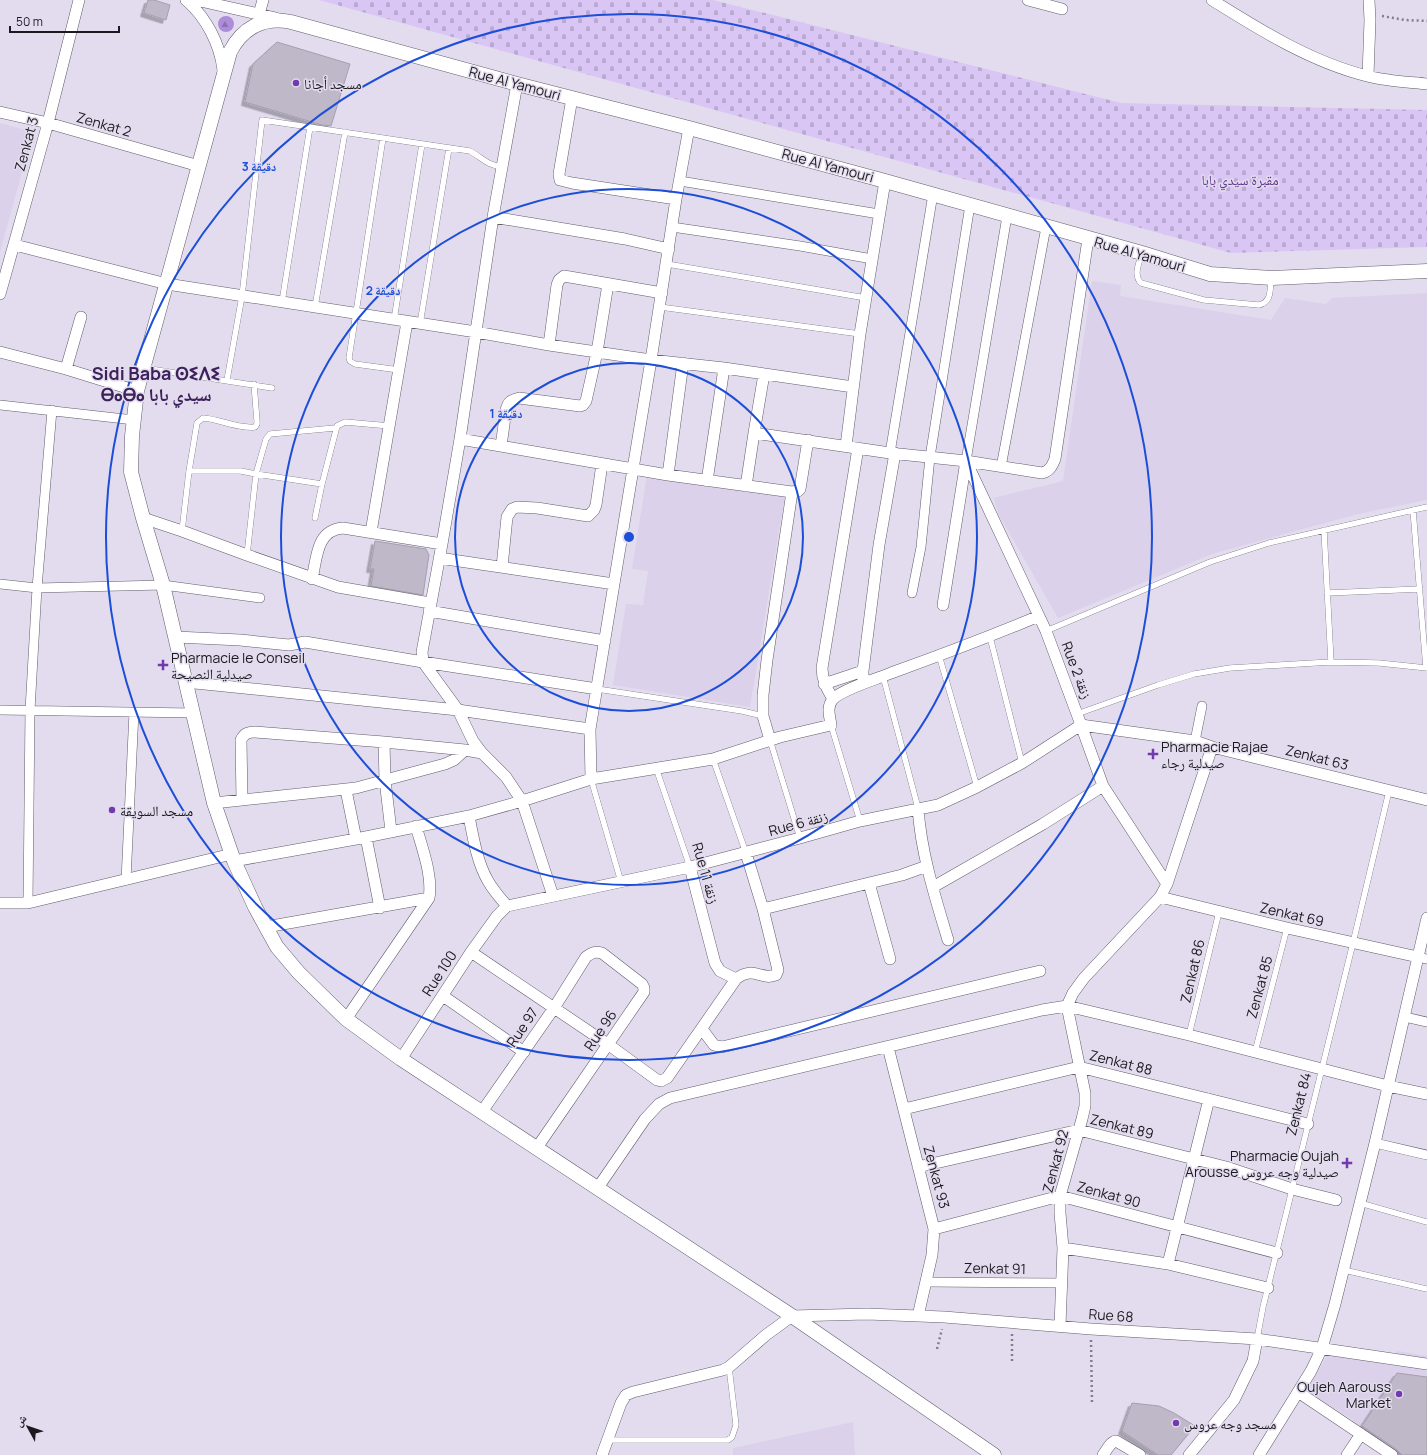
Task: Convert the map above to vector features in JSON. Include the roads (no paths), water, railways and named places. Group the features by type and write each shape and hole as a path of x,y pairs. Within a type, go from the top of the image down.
{"street":[{"name":"Zenkat 3","path":"0,294 48,124 79,0"},
{"path":"186,0 200,14 216,38 224,42 229,42 241,35"},
{"path":"196,0 283,20"},
{"path":"259,14 263,0"},
{"path":"1028,0 1062,9"},
{"path":"1212,0 1289,45 1336,66 1368,76 1427,84"},
{"path":"1368,76 1369,0"},
{"path":"224,6 213,8 208,13 206,20 222,58 224,73"},
{"path":"239,10 244,14 248,21 248,25 230,52 137,391 132,436 131,472 142,518 163,585 214,803 233,857 254,908 277,947 299,973 346,1019 400,1059 792,1316 994,1455"},
{"name":"Rue Al Yamouri","path":"241,35 258,23 283,20 517,84 886,181 1142,253 1210,274 1272,278 1427,270"},
{"path":"517,84 493,217 460,439 440,558 422,652 423,662 458,710 473,741 482,753 506,777 522,801 553,896"},
{"path":"572,98 559,174 560,180 676,199"},
{"name":"Zenkat 2","path":"0,112 199,166"},
{"path":"591,779 590,729 652,360 676,199 689,128"},
{"path":"680,181 879,214"},
{"path":"846,446 860,334 879,214 886,181"},
{"path":"864,683 862,671 879,545 933,194"},
{"path":"912,593 921,547 930,457 970,205"},
{"path":"943,605 1007,216"},
{"path":"493,217 625,239 669,249"},
{"path":"672,227 872,258"},
{"path":"1001,467 1046,227"},
{"path":"754,433 892,453 966,461 1042,473 1046,472 1055,459 1088,239"},
{"path":"14,245 167,284 476,332 549,345 652,360 724,368 853,388"},
{"path":"549,345 557,285 559,280 564,276 662,293"},
{"path":"501,446 507,405 513,399 519,398 580,406 586,401 597,352 608,284"},
{"path":"66,369 81,317"},
{"path":"371,532 407,322"},
{"path":"0,352 66,369 137,391"},
{"path":"668,475 683,363"},
{"path":"707,481 724,368"},
{"path":"746,486 764,374"},
{"path":"0,405 134,420"},
{"path":"28,903 30,710 37,588 52,410"},
{"path":"460,439 668,475 792,492 800,489 808,440"},
{"path":"833,700 824,684 822,668 858,448"},
{"name":"Rue 2 زنقة","path":"966,461 1046,631 1103,786 1167,884"},
{"path":"502,567 507,517 512,509 517,507 537,508 588,516 594,510 596,505 602,464"},
{"path":"770,740 763,716 763,695 792,492"},
{"path":"142,518 338,587 430,607 605,641"},
{"path":"312,579 320,542 330,531 336,529 343,528 442,544"},
{"path":"440,558 614,584"},
{"path":"0,584 37,588 163,585 260,598"},
{"path":"0,903 28,903 233,857 392,832 469,816 591,779 713,759 770,740 832,726 828,710 833,700 864,683 990,637 1039,616"},
{"path":"176,637 240,640 289,645 305,642 423,662 597,688"},
{"path":"824,684 862,671"},
{"path":"185,682 458,710 590,729"},
{"path":"1195,741 1202,706"},
{"path":"0,710 193,713"},
{"path":"126,880 134,712"},
{"name":"Rue 6 زنقة","path":"507,906 690,867 860,821 938,805 977,787 1022,763 1081,725"},
{"name":"Zenkat 63","path":"1081,725 1195,741 1212,747 1427,800"},
{"path":"242,800 241,740 248,732 384,742 482,753"},
{"path":"384,742 385,780 392,832"},
{"path":"1067,1006 1073,993 1084,978 1160,897 1167,884 1212,747"},
{"path":"214,803 346,790 445,764 454,760 465,750"},
{"path":"933,887 1043,824 1103,786"},
{"path":"346,790 380,908"},
{"path":"918,808 927,866 948,940"},
{"path":"469,816 474,840 487,880 507,906"},
{"path":"346,1019 429,898 431,889 425,856 416,826"},
{"path":"471,952 657,1080 661,1081 667,1078 736,979 743,973 753,972 772,976 776,975 778,970 763,909 746,852"},
{"path":"763,909 869,883 927,866"},
{"name":"Rue 11 زنقة","path":"690,867 715,963 720,970 736,979"},
{"path":"869,883 890,959"},
{"name":"Zenkat 69","path":"1160,897 1287,928 1422,958"},
{"path":"266,927 380,908 429,898"},
{"name":"Rue 100","path":"400,1059 471,952 497,916 507,906"},
{"path":"1259,1455 1311,1371 1322,1348 1344,1270 1405,1017 1422,958 1427,918"},
{"name":"Rue 96","path":"536,1149 644,992 644,988 635,979 602,953 597,951 586,957"},
{"name":"Rue 97","path":"481,1113 554,1008 586,957"},
{"path":"702,1029 714,1045 722,1047 1040,971"},
{"path":"443,996 524,1052"},
{"path":"597,1189 645,1119 659,1104 670,1098 1042,1010 1067,1006 1189,1035 1388,1086 1427,1094"},
{"name":"Zenkat 92","path":"1060,1326 1063,1248 1060,1196 1085,1106 1083,1081 1067,1006"},
{"path":"1405,1017 1427,1022"},
{"name":"Zenkat 93","path":"888,1047 934,1229 932,1255 918,1316"},
{"name":"Zenkat 88","path":"904,1109 1079,1067 1308,1124"},
{"path":"1168,1264 1176,1226 1209,1099"},
{"name":"Zenkat 89","path":"918,1167 1079,1130 1226,1168 1292,1189 1336,1200"},
{"path":"1375,1143 1427,1155"},
{"name":"Zenkat 90","path":"934,1229 1060,1196 1277,1253"},
{"path":"1063,1248 1168,1264 1268,1288"},
{"name":"Zenkat 91","path":"927,1282 1062,1283"},
{"name":"Rue 68","path":"792,1316 867,1314 944,1317 1012,1324 1257,1339 1427,1364"},
{"path":"602,1455 620,1403 626,1395 633,1392 715,1373 729,1367 792,1316"},
{"name":"Zenkat 84","path":"1189,1455 1234,1400 1253,1361 1257,1339"},
{"path":"1298,1392 1392,1455"},
{"path":"1347,1455 1361,1434"},
{"path":"1104,1455 1110,1444 1116,1441 1140,1455"}],"lane":[{"path":"227,380 242,296 262,120 470,151 487,163 502,167"},
{"path":"282,302 310,127"},
{"path":"315,308 345,132"},
{"path":"384,138 350,360 356,364 399,370"},
{"path":"394,320 422,144"},
{"path":"420,324 449,148"},
{"path":"1142,253 1136,274 1141,283 1204,300 1244,304 1263,304 1270,296 1272,278"},
{"path":"667,264 866,298"},
{"path":"660,307 860,334"},
{"path":"143,368 272,388"},
{"path":"182,531 189,471 197,423 203,418 255,427 257,424 254,384"},
{"path":"316,518 322,484 336,428 345,422 390,426"},
{"path":"247,556 256,474 266,440 270,434 336,428"},
{"path":"189,471 241,471 322,484"},
{"path":"1046,631 1210,562 1270,543 1427,507"},
{"path":"1077,714 1158,685 1194,674 1230,668 1331,662 1379,663 1427,668 1413,510"},
{"path":"1324,530 1331,662"},
{"path":"1328,593 1420,589"},
{"path":"990,637 1022,763"},
{"path":"939,655 977,787"},
{"path":"884,676 918,808"},
{"path":"597,688 742,711 763,716"},
{"path":"832,726 860,821"},
{"path":"770,740 800,838"},
{"path":"713,759 746,852"},
{"name":"Rue 11 زنقة","path":"656,768 690,867"},
{"path":"591,779 621,882"},
{"name":"Zenkat 84","path":"1257,1339 1292,1189 1354,943 1389,791"},
{"name":"Zenkat 86","path":"1189,1035 1219,912"},
{"name":"Zenkat 85","path":"1255,1052 1287,928"},
{"path":"1360,1203 1427,1222"},
{"path":"1344,1270 1427,1289"},
{"path":"608,1440 728,1440 732,1437 736,1425 729,1367"}],"place":[{"name":"مسجد أجانا","path":"296,83"},
{"name":"Pharmacie le Conseil صيدلية النصيحة","path":"163,665"},
{"name":"Pharmacie Rajae صيدلية رجاء","path":"1153,754"},
{"name":"مسجد السويقة","path":"112,810"},
{"name":"Pharmacie Oujah Arousse صيدلية وجه عروس","path":"1347,1163"},
{"name":"Oujeh Aarouss Market","path":"1399,1394"},
{"name":"مسجد وجه عروس","path":"1176,1423"}],"district":[{"name":"Sidi Baba ⵙⵉⴷⵉ ⴱⴰⴱⴰ سيدي بابا","path":"156,383"}],"park label":[{"name":"مقبرة سيدي بابا","path":"1240,179"}]}
